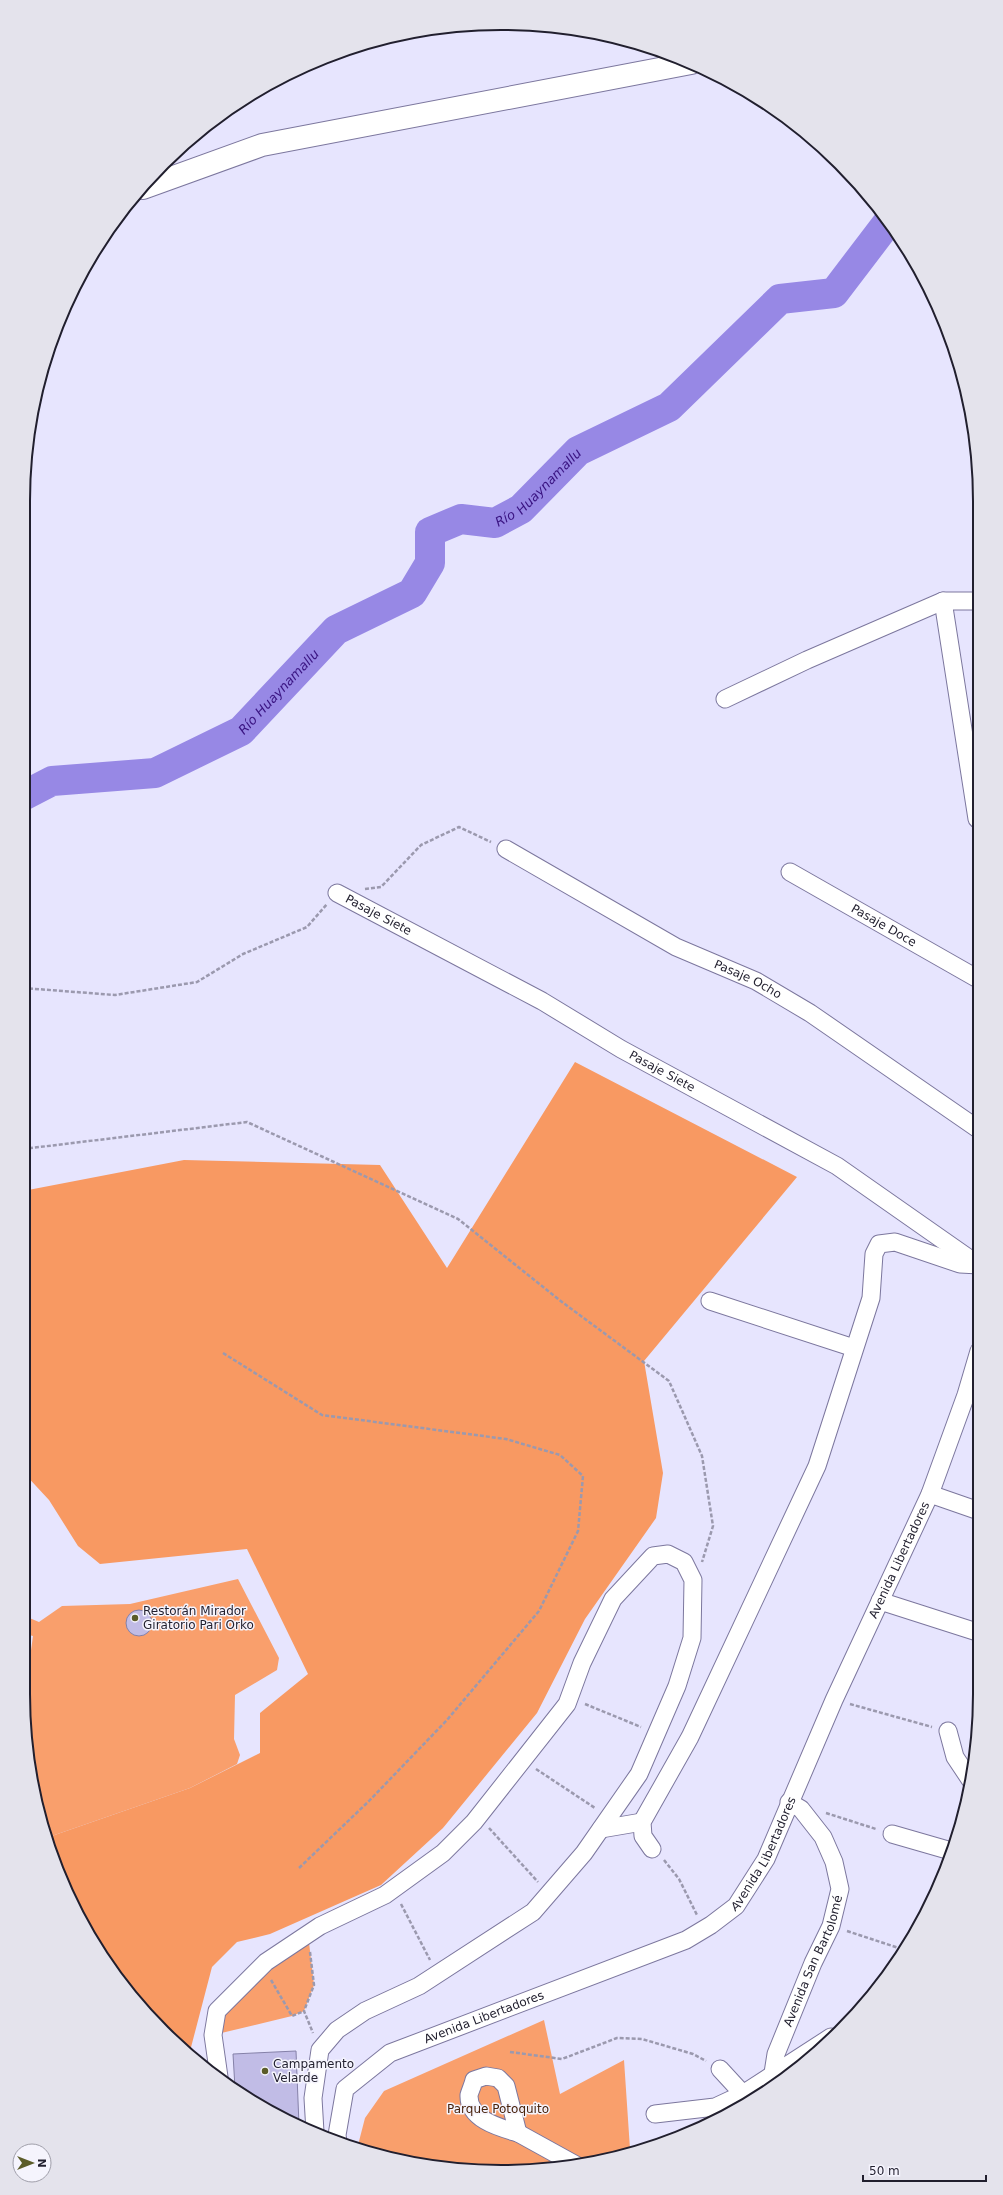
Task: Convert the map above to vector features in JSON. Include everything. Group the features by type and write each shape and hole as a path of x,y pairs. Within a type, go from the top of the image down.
{"highway":[{"path":"153,184 262,145 680,65"}],"street":[{"path":"943,601 973,793"},
{"path":"724,699 807,660 943,601 973,601"},
{"name":"Pasaje Ocho","path":"506,849 676,947 756,981 810,1013 973,1126"},
{"name":"Pasaje Doce","path":"790,872 973,976"},
{"name":"Pasaje Siete","path":"337,893 542,1001 621,1049 837,1166 973,1261"},
{"path":"652,1849 643,1836 642,1822 690,1737 817,1466 871,1298 874,1254 879,1244 895,1242 960,1264 973,1265"},
{"path":"710,1301 854,1348"},
{"name":"Avenida Libertadores","path":"337,2135 345,2089 390,2053 686,1940 704,1930 736,1906 766,1859 795,1806 834,1700 930,1494 973,1396"},
{"path":"930,1494 973,1509"},
{"path":"218,2071 213,2035 218,2011 263,1965 320,1926 385,1895 444,1853 478,1817 567,1704 582,1663 613,1599 653,1556 668,1554 684,1562 693,1580 692,1638 677,1686 639,1774 605,1823 550,1894 533,1912 419,1986 365,2010 337,2030 320,2050 314,2092 315,2126"},
{"path":"880,1601 973,1631"},
{"path":"948,1731 955,1756 966,1773"},
{"name":"Avenida San Bartolomé","path":"774,2078 776,2054 813,1963 831,1926 840,1889 834,1862 824,1837 795,1806"},
{"path":"605,1823 642,1822"},
{"path":"892,1834 946,1849"},
{"path":"720,2069 743,2094"},
{"path":"655,2114 715,2107 771,2080"},
{"path":"518,2133 567,2160"}],"path":[{"path":"30,989 115,995 197,982 243,954 307,927 337,893 380,887 421,844 459,828 506,849"},
{"path":"30,1148 247,1122 458,1219 562,1302 669,1381 702,1456 712,1526 701,1569"},
{"path":"223,1354 322,1415 506,1439 560,1455 583,1476 578,1532 539,1611 447,1720 369,1801 298,1869"},
{"path":"570,1697 657,1733"},
{"path":"834,1700 948,1731"},
{"path":"522,1760 605,1823"},
{"path":"795,1806 820,1811 892,1834"},
{"path":"478,1817 550,1894"},
{"path":"652,1849 668,1864 679,1879 704,1930"},
{"path":"393,1889 438,1974"},
{"path":"831,1926 898,1948"},
{"path":"308,1934 314,1985 304,2011 320,2050"},
{"path":"263,1965 292,2016 304,2011"},
{"path":"510,2052 562,2059 617,2038 642,2039 694,2054 720,2069"}],"green space":[{"path":"238,1579 279,1658 277,1670 235,1695 234,1739 240,1755 237,1764 190,1788 52,1836 39,1785 34,1755 30,1694 30,1658 33,1636 30,1635 30,1618 39,1622 62,1606 130,1604"},
{"path":"308,1934 314,1985 304,2011 292,2016 213,2035 217,2011"},
{"name":"Parque Potoquito","path":"544,2020 560,2094 624,2060 630,2147 563,2161 502,2165 440,2161 379,2149 359,2143 365,2118 384,2091"}],"shaded area":[{"path":"575,1062 797,1177 644,1361 663,1473 656,1518 585,1619 537,1713 443,1828 381,1885 270,1934 237,1942 212,1967 191,2048 168,2027 147,2004 127,1981 109,1955 79,1902 66,1874 52,1836 190,1788 260,1753 260,1713 308,1674 247,1549 100,1564 78,1546 49,1500 30,1480 30,1190 184,1160 380,1165 447,1268"}],"building":[{"path":"139,1610 148,1614 152,1623 148,1632 139,1636 130,1632 126,1623 130,1614"},
{"name":"Campamento Velarde","path":"296,2051 299,2119 266,2102 235,2082 233,2054"}],"waterway":[{"name":"Río Huaynamallu","path":"30,792 52,781 155,773 241,731 336,630 412,593 430,563 430,532 461,519 495,523 521,509 578,451 669,407 780,299 834,293 885,226"}],"place":[{"name":"Restorán Mirador Giratorio Pari Orko","path":"135,1618"},
{"name":"Campamento Velarde","path":"265,2071"}]}
